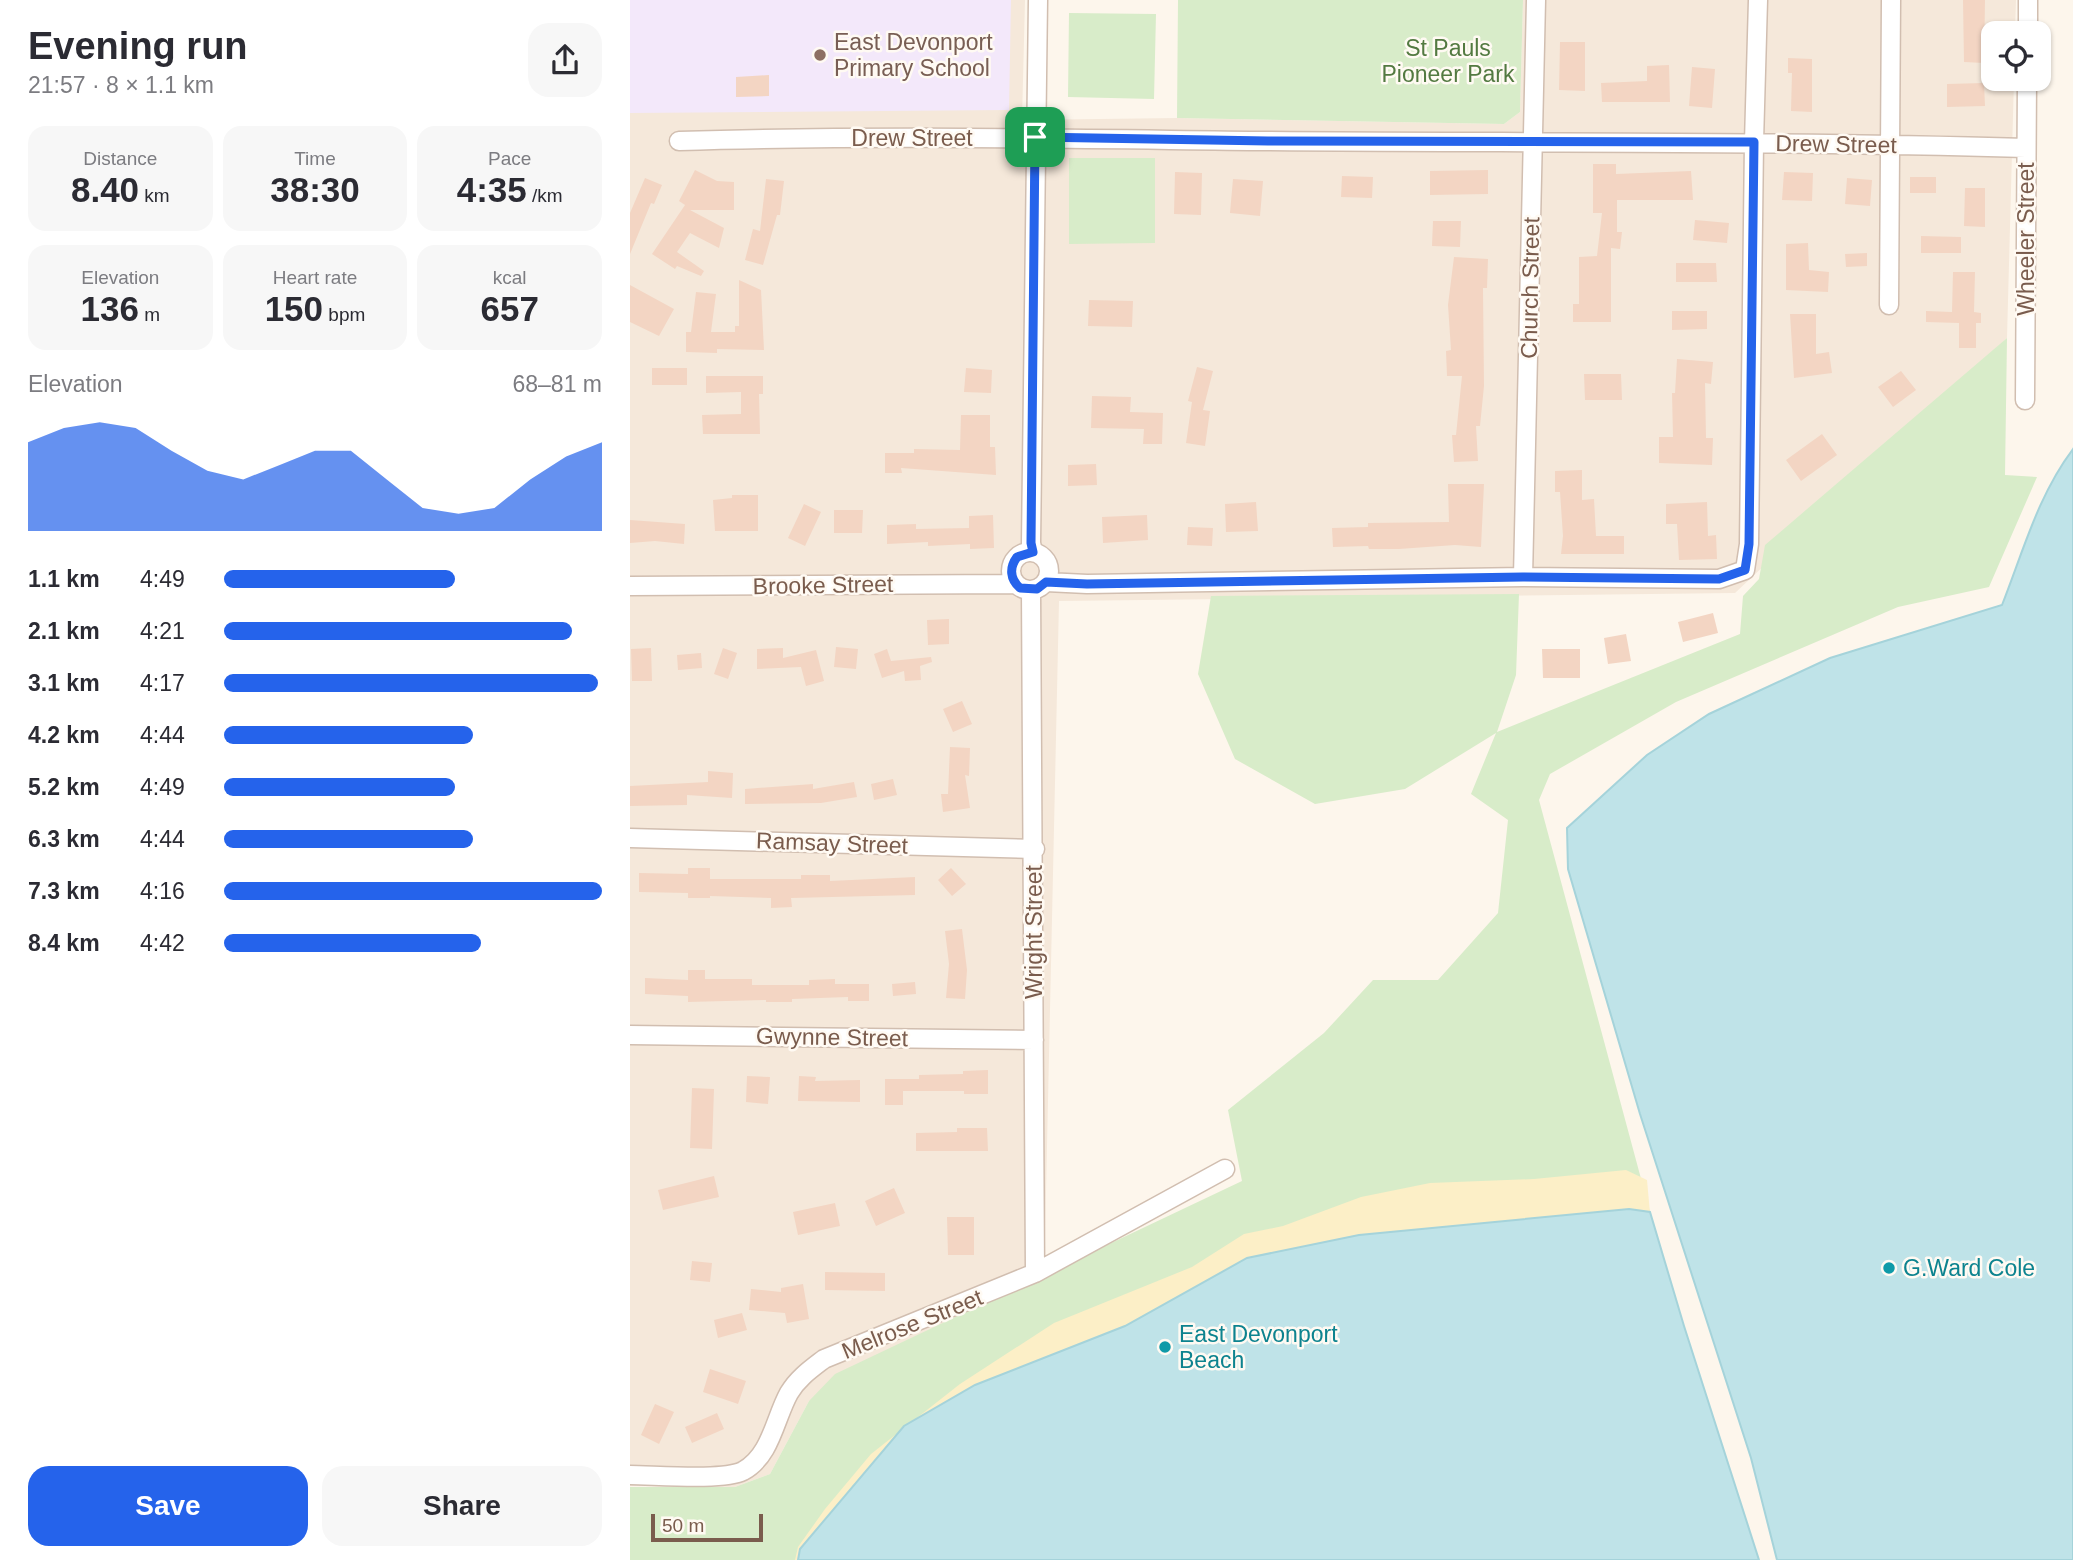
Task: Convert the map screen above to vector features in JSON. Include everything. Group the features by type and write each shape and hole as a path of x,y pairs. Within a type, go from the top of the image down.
{"street":[{"path":"1033,552 1022,554 1013,562 1011,573 1031,585 1048,564 1033,552 1031,543 1038,0"},
{"name":"Church Street","path":"1523,577 1536,0"},
{"path":"1754,142 1758,0"},
{"path":"1889,305 1891,0"},
{"path":"2028,0 2028,21"},
{"name":"Wheeler Street","path":"2025,400 2027,91"},
{"name":"Drew Street","path":"679,141 1035,137 1268,141 1754,142 2026,148"},
{"name":"Brooke Street","path":"630,586 1031,585 1523,577 1719,579 1745,570 1749,544 1754,142"},
{"name":"Wright Street","path":"1031,585 1035,849 1035,1273"},
{"name":"Ramsay Street","path":"630,838 1035,849"},
{"name":"Gwynne Street","path":"630,1035 1034,1040"},
{"name":"Melrose Street","path":"630,1475 722,1475 742,1472 760,1458 789,1392 804,1373 824,1359 1035,1273 1225,1169"}],"shaded area":[{"path":"630,0 1025,0 1022,120 1177,118 1504,124 1520,112 1523,0 2016,0 2015,21 1981,21 1981,91 2014,91 2007,338 1735,593 1059,601 1044,1283 809,1401 770,1474 735,1487 630,1486"},
{"name":"East Devonport Primary School","path":"630,0 1011,0 1009,110 630,113"}],"green space":[{"name":"St Pauls Pioneer Park","path":"1178,0 1523,0 1520,112 1504,124 1177,118"},
{"path":"1069,13 1156,14 1154,99 1068,97"},
{"path":"1069,158 1155,158 1155,243 1069,244"},
{"path":"2007,338 2005,475 2037,477 1989,587 1898,607 1676,702 1550,774 1539,800 1650,1212 1629,1209 798,1560 630,1560 630,1487 735,1487 770,1474 809,1401 835,1374 1242,1181 1228,1110 1324,1033 1373,980 1438,980 1498,913 1508,820 1471,794 1496,733 1405,789 1315,804 1235,759 1198,674 1211,596 1519,594 1516,675 1497,732 1740,634 1743,596 1759,579 1765,545"}],"sand":[{"name":"East Devonport Beach","path":"1626,1170 1647,1180 1653,1246 936,1560 795,1560 798,1547 825,1509 871,1454 960,1384 1054,1323 1192,1267 1244,1234 1283,1226 1361,1197 1430,1183 1534,1179"}],"water":[{"path":"2073,449 2073,1560 1777,1560 1751,1458 1640,1114 1568,869 1567,828 1647,755 1709,714 1830,658 2002,605 2024,544 2050,485"},
{"path":"1629,1209 1650,1212 1759,1560 798,1560 800,1549 904,1426 975,1385 1125,1326 1247,1258 1359,1235"}],"building":[{"path":"1963,0 1985,0 1985,21 1981,21 1981,63 1964,62"},
{"path":"1560,42 1585,42 1585,91 1559,90"},
{"path":"1788,58 1812,59 1812,112 1791,111 1792,73 1788,73"},
{"path":"1669,65 1670,102 1602,102 1601,83 1647,81 1647,66"},
{"path":"1692,67 1715,69 1712,108 1689,106"},
{"path":"769,75 769,96 736,97 736,77"},
{"path":"1981,83 1985,106 1947,107 1947,84"},
{"path":"1593,164 1616,164 1616,174 1691,171 1693,200 1617,200 1617,232 1622,232 1620,249 1611,248 1611,322 1573,322 1573,304 1579,304 1579,257 1597,256 1602,213 1593,213"},
{"path":"695,170 717,181 734,182 734,210 690,210 724,228 719,248 690,233 677,252 704,271 701,276 677,266 675,269 652,254 685,205 679,201"},
{"path":"1488,170 1488,194 1430,195 1430,171"},
{"path":"1175,172 1202,173 1201,215 1174,214"},
{"path":"1784,172 1813,173 1812,201 1782,200"},
{"path":"1342,176 1373,177 1372,198 1341,197"},
{"path":"1910,177 1936,177 1936,193 1910,193"},
{"path":"645,178 662,185 654,204 651,203 630,254 630,213"},
{"path":"1847,178 1872,180 1870,206 1845,204"},
{"path":"766,179 784,181 780,215 777,215 763,265 745,260 753,229 760,231"},
{"path":"1233,179 1263,181 1260,216 1230,213"},
{"path":"1965,188 1985,188 1985,227 1964,226"},
{"path":"1695,220 1729,223 1727,243 1693,240"},
{"path":"1433,221 1461,221 1460,247 1432,246"},
{"path":"1921,236 1961,237 1961,253 1921,253"},
{"path":"1808,243 1809,270 1829,272 1828,292 1786,290 1786,244"},
{"path":"1867,253 1867,266 1846,267 1845,254"},
{"path":"1454,257 1488,259 1487,288 1483,288 1484,386 1480,426 1476,426 1478,461 1454,462 1452,435 1456,435 1462,376 1447,376 1446,351 1451,350 1448,305"},
{"path":"1676,263 1716,263 1717,282 1676,282"},
{"path":"1953,272 1975,272 1974,312 1981,313 1981,323 1976,323 1976,348 1959,348 1959,323 1926,322 1926,311 1952,312"},
{"path":"739,280 761,290 764,350 717,349 717,353 686,352 686,332 691,332 696,292 716,294 711,332 735,332 735,326 739,326"},
{"path":"630,285 674,309 659,336 630,322"},
{"path":"1089,300 1133,301 1132,327 1088,326"},
{"path":"1672,311 1707,311 1707,329 1672,330"},
{"path":"1790,314 1816,314 1816,354 1829,352 1832,373 1794,378"},
{"path":"1677,359 1713,362 1711,384 1705,383 1706,438 1713,438 1712,465 1659,463 1659,437 1673,437 1672,393 1675,393"},
{"path":"1197,367 1213,371 1203,410 1210,411 1205,446 1186,443 1192,402 1188,401"},
{"path":"652,368 687,368 687,385 652,385"},
{"path":"966,368 992,370 991,393 964,392"},
{"path":"1901,371 1916,390 1893,407 1878,387"},
{"path":"1584,374 1621,374 1622,400 1585,400"},
{"path":"706,376 763,376 763,394 759,394 760,434 703,434 702,415 741,414 741,392 706,393"},
{"path":"1092,396 1131,397 1130,412 1163,413 1162,444 1143,444 1144,429 1091,428"},
{"path":"961,415 990,415 990,447 995,447 996,475 901,468 902,473 885,473 885,453 914,453 914,449 960,450"},
{"path":"1822,434 1837,455 1801,481 1786,460"},
{"path":"1096,464 1097,485 1068,486 1068,465"},
{"path":"1582,470 1582,500 1594,499 1596,536 1624,536 1624,554 1561,554 1563,536 1560,492 1555,492 1555,471"},
{"path":"1448,484 1484,484 1481,547 1333,547 1332,528 1368,527 1368,523 1449,522"},
{"path":"732,495 758,495 758,531 715,531 713,500 732,498"},
{"path":"1256,502 1258,531 1226,532 1225,504"},
{"path":"1707,502 1708,536 1716,535 1717,559 1679,560 1677,524 1666,524 1666,504"},
{"path":"804,504 821,512 805,546 788,538"},
{"path":"834,510 863,510 862,533 834,533"},
{"path":"993,515 994,548 970,549 970,544 928,546 928,542 887,544 887,525 916,524 916,529 969,528 969,516"},
{"path":"1147,515 1148,540 1103,543 1102,517"},
{"path":"630,520 685,524 684,544 655,541 630,543"},
{"path":"1188,527 1213,528 1212,546 1187,545"},
{"path":"1713,613 1718,633 1683,642 1678,622"},
{"path":"949,619 949,644 928,645 927,620"},
{"path":"1626,634 1631,661 1608,664 1604,638"},
{"path":"836,647 858,649 856,669 834,667"},
{"path":"651,648 652,681 632,681 631,649"},
{"path":"723,648 737,653 728,679 714,674"},
{"path":"783,648 783,658 816,650 824,681 806,686 801,667 757,669 757,649"},
{"path":"887,649 891,661 931,657 932,662 920,666 921,680 905,681 904,671 882,678 874,654"},
{"path":"1542,649 1580,649 1580,678 1543,678"},
{"path":"701,653 702,668 678,670 677,655"},
{"path":"962,701 972,724 953,732 943,709"},
{"path":"950,747 970,748 969,776 965,775 970,808 943,812 941,794 948,794"},
{"path":"708,771 733,773 732,798 687,795 687,805 630,806 630,786 708,782"},
{"path":"893,779 897,795 874,800 871,784"},
{"path":"854,782 857,797 821,803 745,804 745,789 813,784 813,789"},
{"path":"688,868 710,868 710,879 801,879 801,875 830,875 830,881 915,877 915,895 791,898 792,907 771,908 771,898 688,898 688,893 639,892 639,873 688,874"},
{"path":"951,868 966,884 952,896 938,880"},
{"path":"962,929 967,970 965,999 946,998 949,964 945,931"},
{"path":"688,970 705,970 705,979 752,979 752,985 809,985 809,980 835,979 835,984 869,984 869,1001 848,1001 848,997 792,999 792,1002 688,1002 688,996 645,994 645,978 688,980"},
{"path":"915,982 916,994 893,996 892,984"},
{"path":"988,1070 988,1094 964,1094 964,1091 903,1091 903,1105 885,1105 885,1079 919,1079 919,1075 963,1074 963,1071"},
{"path":"747,1076 770,1077 768,1104 746,1102"},
{"path":"799,1076 816,1077 815,1081 860,1080 860,1102 798,1101"},
{"path":"692,1088 714,1089 712,1149 690,1148"},
{"path":"957,1128 987,1128 988,1151 916,1151 916,1133 957,1132"},
{"path":"714,1176 719,1197 663,1210 658,1190"},
{"path":"894,1188 905,1213 876,1226 865,1201"},
{"path":"835,1203 840,1226 798,1235 793,1212"},
{"path":"947,1217 974,1217 974,1255 948,1255"},
{"path":"692,1261 712,1263 710,1282 690,1280"},
{"path":"825,1272 885,1273 885,1291 825,1290"},
{"path":"803,1284 809,1319 787,1323 785,1313 749,1310 751,1289 781,1292 781,1288"},
{"path":"742,1313 747,1330 718,1338 714,1320"},
{"path":"710,1369 746,1381 738,1404 703,1392"},
{"path":"655,1404 674,1412 659,1444 641,1435"},
{"path":"717,1413 724,1429 692,1443 685,1427"}],"place":[{"name":"East Devonport Primary School","path":"820,55"},
{"name":"G.Ward Cole","path":"1889,1268"},
{"name":"East Devonport Beach","path":"1165,1347"}],"route":[{"path":"1035,137 1268,141 1754,142 1749,544 1745,570 1719,579 1523,577 1087,584 1046,582 1037,589 1020,588 1013,579 1011,567 1017,557 1033,552 1035,137"}]}
